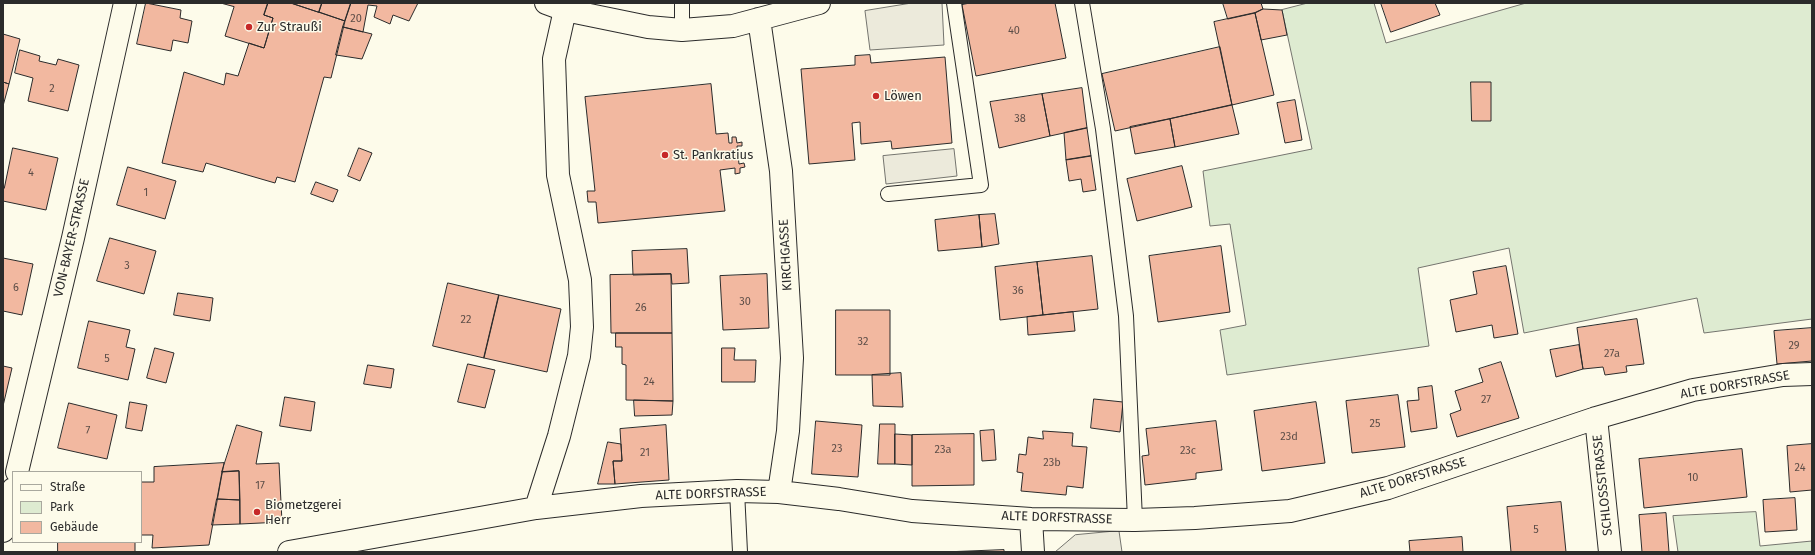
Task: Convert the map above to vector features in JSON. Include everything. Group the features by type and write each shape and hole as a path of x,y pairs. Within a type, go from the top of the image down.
{"street":[{"name":"VON-BAYER-STRASSE","path":"17,471 73,238 125,3"},
{"path":"536,508 559,436 579,356 582,327 580,280 558,175 554,59 556,6 648,27 682,30 733,26 819,3"},
{"name":"KIRCHGASSE","path":"759,19 781,172 792,358 788,431 779,492"},
{"name":"ALTE DORFSTRASSE","path":"292,552 536,508 640,496 737,491 779,492 839,499 912,511 1031,519 1135,520 1202,518 1290,511 1388,488 1596,418 1693,390 1783,376 1812,374"},
{"name":"SCHLOSSSTRASSE","path":"1596,418 1610,552"},
{"path":"3,531 12,493"},
{"path":"1031,519 1033,552"}],"lane":[{"path":"682,3 682,30"},
{"path":"888,194 981,185 954,3"},
{"path":"1082,3 1103,129 1126,316 1135,520"},
{"path":"737,491 740,552"}],"green space":[{"path":"1308,3 1374,3 1386,43 1526,3 1812,3 1812,319 1704,333 1697,298 1524,333 1509,248 1418,268 1429,346 1227,375 1220,330 1246,325 1230,224 1210,226 1203,171 1312,149 1282,10"},
{"path":"1756,512 1760,546 1812,541 1812,552 1678,552 1673,516"}],"shaded area":[{"path":"912,3 942,3 944,45 870,50 865,11"},
{"path":"954,149 957,176 886,184 883,156"},
{"path":"1119,531 1122,552 1055,552 1075,535"}],"building":[{"path":"146,3 181,10 180,18 192,21 188,43 173,40 171,51 137,44"},
{"name":"Zur Straußi","path":"221,3 268,3 264,15 273,18 264,48 225,36 234,7"},
{"path":"268,3 291,3 345,21 331,78 324,77 295,182 277,177 275,183 206,163 203,172 162,163 184,72 224,85 226,73 238,76 249,43 264,48 273,18 264,15"},
{"name":"Zur Straußi","path":"291,3 322,3 319,12"},
{"path":"322,3 351,3 345,21 319,12"},
{"path":"351,3 418,3 409,21 393,15 390,24 374,17 377,6 368,5 363,32 343,27"},
{"path":"970,3 1055,3 1066,58 976,76 962,5"},
{"path":"1223,3 1261,3 1263,9 1255,13 1228,19"},
{"path":"1381,3 1435,3 1440,15 1391,32"},
{"path":"1263,9 1282,10 1287,35 1261,40 1255,13"},
{"path":"1255,13 1274,95 1232,105 1214,22"},
{"path":"343,27 372,34 362,59 336,55"},
{"path":"3,34 20,39 9,84 3,82"},
{"path":"1220,47 1232,105 1115,131 1102,74"},
{"path":"20,50 40,56 39,61 56,65 58,59 79,65 68,111 28,101 33,78 15,73"},
{"name":"Löwen","path":"870,55 871,63 945,57 952,143 892,149 891,141 861,144 860,122 852,123 855,160 809,164 801,69 855,65 855,56"},
{"path":"3,82 9,84 3,106"},
{"path":"1471,82 1491,82 1491,121 1472,121"},
{"name":"St. Pankratius","path":"711,84 716,134 728,133 729,143 732,143 732,137 736,137 737,143 742,142 742,146 737,146 739,164 744,163 745,167 740,168 740,173 735,174 735,168 720,170 725,211 598,223 596,202 588,202 587,191 595,191 585,97"},
{"path":"1082,88 1087,128 1050,136 1042,94"},
{"path":"1042,94 1050,136 999,148 990,102"},
{"path":"1295,100 1302,140 1285,143 1277,103"},
{"path":"1232,105 1239,134 1175,147 1170,119"},
{"path":"1170,119 1175,147 1135,154 1130,127"},
{"path":"1087,128 1091,156 1066,160 1064,133"},
{"path":"13,148 58,158 46,210 3,201 3,187 4,188"},
{"path":"359,148 372,153 360,181 348,176"},
{"path":"1091,156 1096,190 1083,192 1081,179 1069,181 1066,160"},
{"path":"1182,166 1192,207 1137,221 1127,179"},
{"path":"128,167 176,181 165,219 117,205"},
{"path":"316,182 338,190 333,202 311,194"},
{"path":"995,214 999,244 982,247 979,215"},
{"path":"979,215 982,247 938,251 935,220"},
{"path":"110,238 156,251 144,294 97,281"},
{"path":"1221,246 1230,312 1158,322 1149,256"},
{"path":"687,249 689,283 672,284 671,274 633,275 632,251"},
{"path":"1092,256 1098,309 1043,315 1037,262"},
{"path":"3,258 33,264 22,315 3,311"},
{"path":"1037,262 1043,315 1000,320 995,267"},
{"path":"1506,266 1518,334 1494,338 1492,325 1456,332 1450,300 1477,294 1473,272"},
{"path":"671,274 672,333 611,333 610,275"},
{"path":"767,274 769,328 723,330 720,276"},
{"path":"448,283 499,295 484,358 433,346"},
{"path":"178,293 213,298 210,321 174,315"},
{"path":"499,295 561,309 547,372 484,358"},
{"path":"836,310 890,310 890,375 836,375"},
{"path":"1073,312 1075,331 1028,335 1027,317"},
{"path":"1637,319 1644,364 1626,366 1627,372 1605,375 1603,367 1583,369 1577,328"},
{"path":"89,321 130,330 126,347 135,349 128,380 78,368"},
{"path":"1812,328 1812,361 1777,364 1774,331"},
{"path":"616,333 672,333 673,401 626,400 626,365 622,364 622,347 616,347"},
{"path":"1579,345 1583,369 1556,377 1550,350"},
{"path":"155,348 174,353 166,383 147,378"},
{"path":"722,348 735,348 734,360 756,360 755,382 722,382"},
{"path":"1501,362 1519,418 1457,437 1450,414 1461,410 1455,391 1483,382 1479,369"},
{"path":"468,364 495,370 485,408 458,402"},
{"path":"368,365 394,369 391,388 364,384"},
{"path":"3,366 12,368 3,406"},
{"path":"901,373 903,407 873,406 872,375"},
{"path":"1432,386 1437,428 1411,432 1407,401 1419,400 1418,388"},
{"path":"1398,395 1405,447 1352,453 1346,401"},
{"path":"285,397 315,402 311,431 280,426"},
{"path":"1094,399 1123,402 1120,432 1091,428"},
{"path":"634,400 673,401 672,415 635,416"},
{"path":"130,402 147,405 142,431 126,428"},
{"path":"1316,402 1325,463 1262,471 1254,411"},
{"path":"69,403 117,415 107,459 58,448"},
{"path":"816,421 862,425 858,477 812,474"},
{"path":"1216,421 1222,470 1196,473 1196,479 1145,485 1142,456 1149,455 1146,429"},
{"path":"880,424 895,424 895,464 878,464"},
{"path":"237,425 262,432 256,464 279,463 282,522 240,524 239,471 222,472"},
{"path":"666,425 669,480 615,484 613,461 622,461 620,429"},
{"path":"994,430 996,460 982,461 980,431"},
{"path":"1043,431 1073,433 1072,446 1087,447 1083,488 1067,486 1066,495 1021,491 1023,473 1017,472 1019,454 1026,455 1028,437 1043,439"},
{"path":"895,434 912,435 912,465 895,464"},
{"path":"974,434 974,485 912,486 912,435"},
{"path":"608,442 621,444 622,461 613,461 615,484 598,484"},
{"path":"1812,444 1812,490 1790,492 1787,446"},
{"path":"1742,449 1747,497 1644,508 1639,459"},
{"path":"224,463 209,545 152,548 153,535 142,535 142,482 154,482 154,467"},
{"path":"239,471 240,500 217,499 222,472"},
{"path":"1795,498 1797,530 1765,532 1763,500"},
{"path":"217,499 240,500 240,524 212,525"},
{"path":"1561,502 1566,552 1511,552 1507,507"},
{"path":"1666,513 1669,552 1642,552 1639,515"},
{"path":"1462,537 1463,552 1410,552 1409,541"},
{"path":"58,543 135,543 135,552 58,552"},
{"path":"1004,550 1004,552 944,552"}],"place":[{"name":"Zur Straußi","path":"249,27"},
{"name":"Löwen","path":"876,96"},
{"name":"St. Pankratius","path":"665,155"},
{"name":"Biometzgerei Herr","path":"257,512"}]}
